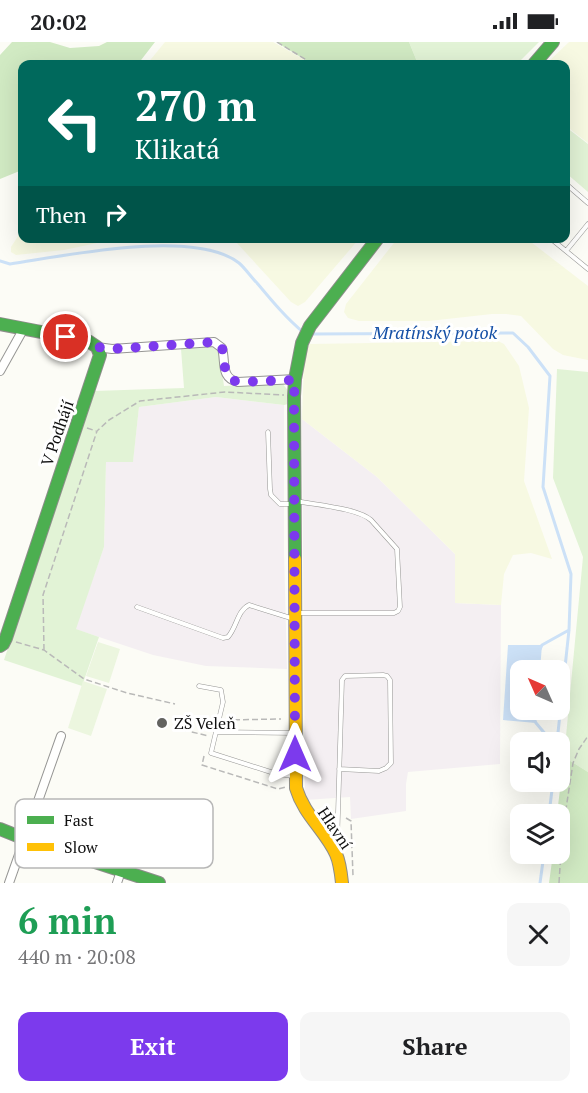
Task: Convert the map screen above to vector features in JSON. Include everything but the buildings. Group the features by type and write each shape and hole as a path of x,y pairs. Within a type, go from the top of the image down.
{"street":[{"path":"537,60 553,42"},
{"name":"Hlavní","path":"342,883 337,855 303,810 297,794 295,776 294,396 302,343 310,326 374,243"},
{"path":"0,324 88,341 97,347 112,349 214,342 222,348 225,372 233,381 295,380"},
{"path":"0,371 24,328"},
{"name":"V Podhájí","path":"3,642 100,356 97,347"},
{"path":"39,799 61,736"},
{"path":"0,829 15,835"},
{"path":"9,883 15,866"},
{"path":"97,868 119,877 159,883"}],"lane":[{"path":"570,187 588,203"},
{"path":"566,251 588,224"},
{"path":"556,243 588,269"},
{"path":"137,607 228,638 241,611 249,605 295,616 394,613 400,607 398,549 371,520 355,512 294,503 280,504 271,495 268,432"},
{"path":"337,855 339,769 342,680 345,676 387,676 390,680 391,763 379,771 339,769"},
{"path":"199,686 221,690 223,702 211,753 277,774 295,776"},
{"path":"216,732 295,733"}],"path":[{"path":"277,42 306,60"},
{"path":"44,650 43,595 97,432 102,426 140,401 225,392 294,396"},
{"path":"3,642 44,650 84,679 127,693 175,704"},
{"path":"219,720 281,719"},
{"path":"183,730 211,736"},
{"path":"560,883 562,836 573,763 588,736"},
{"path":"205,755 202,765 278,789 286,787 290,789"},
{"path":"338,812 351,820 353,883"}],"shaded area":[{"path":"216,397 284,405 287,669 206,666 153,655 75,629 104,547 106,462 133,461 139,407"},
{"path":"302,419 377,477 455,554 455,603 501,605 500,764 408,772 406,811 351,819 350,797 305,800"}],"green space":[{"path":"12,42 50,42 70,48 99,46 107,42 155,42 141,60 18,60 18,172 0,179 0,55"},
{"path":"165,42 273,42 305,60 150,60"},
{"path":"276,42 409,42 416,60 305,60"},
{"path":"409,42 539,42 521,60 416,60"},
{"path":"569,42 588,42 588,143 570,129 570,60 550,60"},
{"path":"570,130 588,144 588,192 570,176"},
{"path":"18,236 18,243 97,243 64,250 16,255 11,252 11,247"},
{"path":"237,243 356,243 305,302 298,306 291,302"},
{"path":"394,243 532,243 588,286 588,360 563,355 553,349 521,316 492,314 429,321 359,321 348,318 344,312 346,304"},
{"path":"498,341 504,344 519,366 529,408 524,481 552,559 531,553 513,555 504,574 501,605 455,603 455,554 377,477 302,419 304,360 309,344"},
{"path":"214,346 219,351 224,386 282,383 290,393 288,404 216,397 139,407 133,462 106,462 104,547 76,629 99,637 82,686 4,660 94,391 184,388 181,349"},
{"path":"557,369 588,372 588,772 570,761 570,732 566,732 568,720 570,720 570,694 583,557 553,478"},
{"path":"98,642 120,649 109,683 86,676"},
{"path":"83,681 107,689 91,736 68,728"},
{"path":"570,761 588,772 588,883 549,883 552,864 570,864 570,804 558,804 560,792 570,792"}],"water":[{"path":"508,645 542,645 541,660 510,660 510,720 536,720 536,723 503,720"}],"waterway":[{"name":"Mratínský potok","path":"0,261 10,264 128,247 192,247 218,253 239,263 279,309 304,333"},
{"name":"Mratínský potok","path":"310,334 513,333 528,347 550,376 543,487 571,574 569,630 558,732"},
{"path":"540,649 542,645 569,630"},
{"path":"535,721 544,732"},
{"name":"Mratínský potok","path":"550,804 552,792"},
{"name":"Mratínský potok","path":"540,883 543,864"}],"traffic: fast":[{"path":"537,60 553,42"},
{"path":"295,559 294,396 302,343 310,326 374,243"},
{"path":"0,324 88,341 97,347 100,355 6,638 0,646"},
{"path":"0,829 15,835"},
{"path":"113,868 159,883"}],"traffic: slow":[{"path":"295,559 296,788 304,806 336,854 342,883"}],"place":[{"name":"ZŠ Veleň","path":"162,723"}],"route":[{"path":"66,337 88,341 97,347 112,349 214,342 222,348 225,372 233,381 295,380 295,754"}]}
